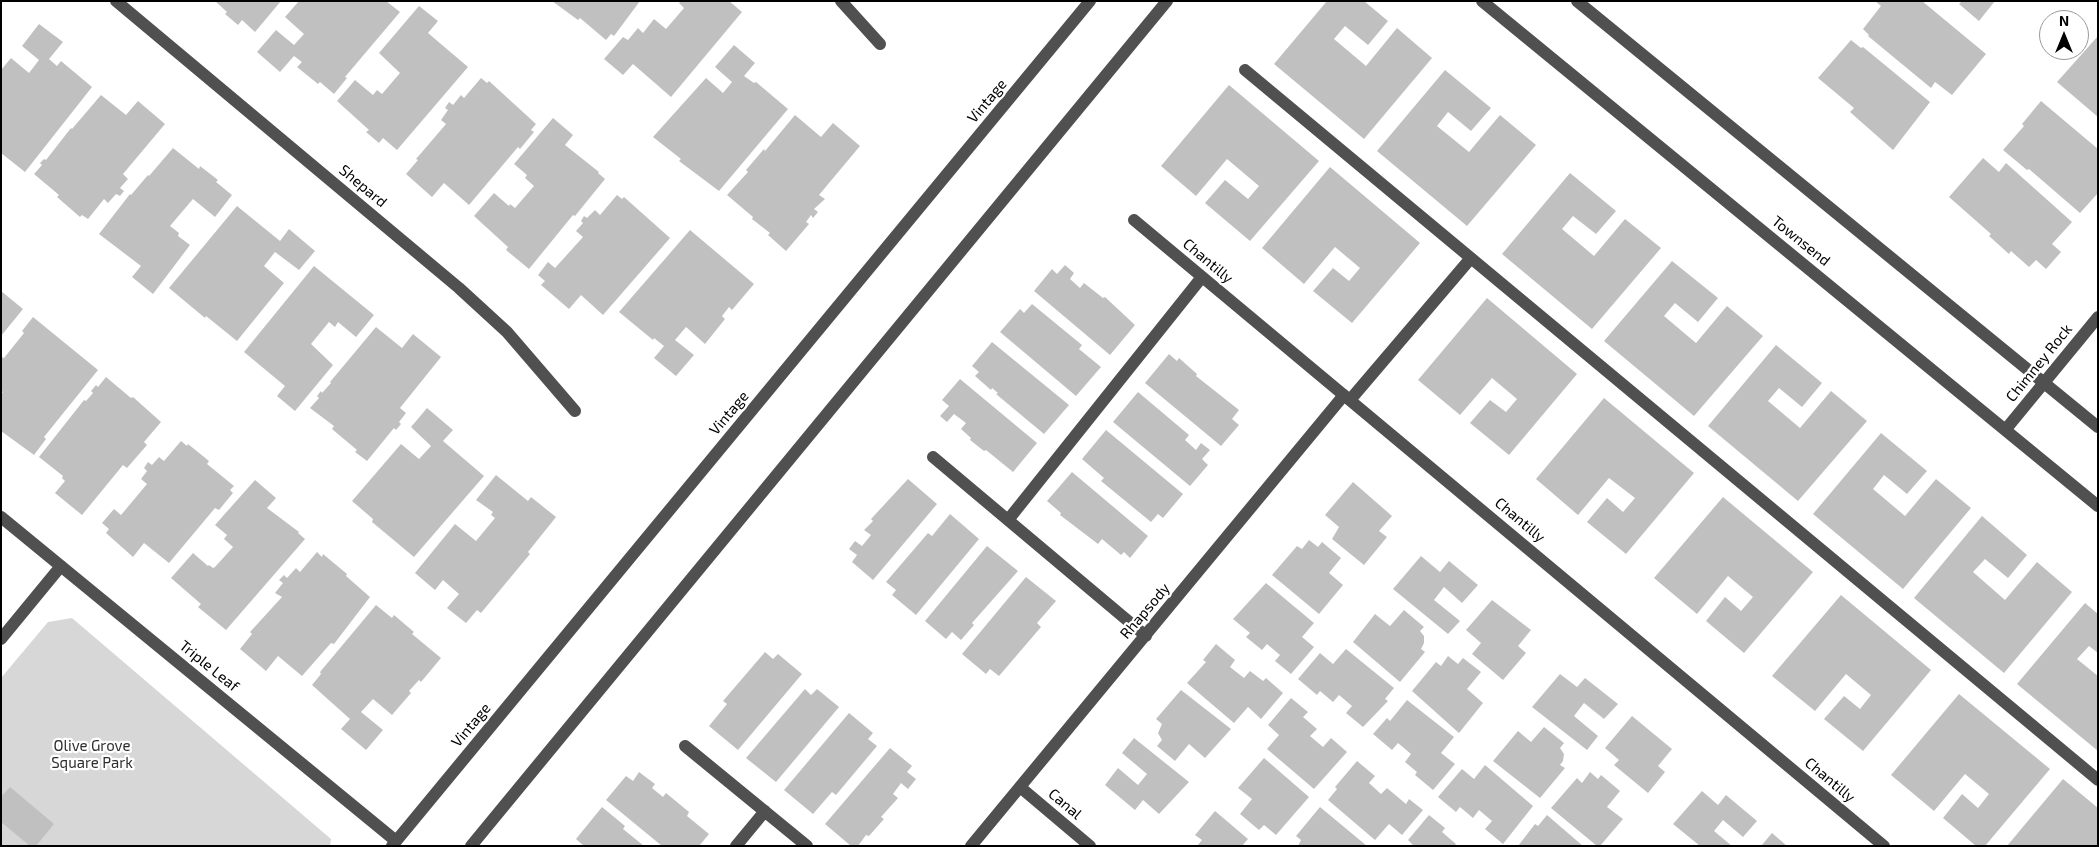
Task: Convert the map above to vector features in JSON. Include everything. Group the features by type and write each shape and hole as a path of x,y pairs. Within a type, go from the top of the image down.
{"street":[{"name":"Shepard","path":"116,1 459,288 507,332 575,411"},
{"path":"841,1 880,44"},
{"name":"Vintage","path":"394,843 1090,1"},
{"path":"471,846 1167,1"},
{"name":"Townsend","path":"1482,1 2098,506"},
{"path":"1577,1 2098,427"},
{"path":"1245,70 2098,780"},
{"name":"Chantilly","path":"1134,220 1884,846"},
{"name":"Rhapsody","path":"971,846 1347,398 1471,258"},
{"path":"1008,520 1202,277"},
{"name":"Chimney Rock","path":"2006,429 2098,317"},
{"path":"933,457 1146,636"},
{"name":"Triple Leaf","path":"1,516 394,843"},
{"path":"1,638 61,566"},
{"path":"685,746 807,846"},
{"name":"Canal","path":"1020,787 1090,846"},
{"path":"736,846 765,811"}],"green space":[{"name":"Olive Grove Square Park","path":"72,618 331,839 330,846 1,846 1,678 48,622"}],"building":[{"path":"215,1 281,1 255,32 242,20 238,25 225,14 227,12"},
{"path":"299,1 386,1 400,12 345,77 347,78 334,94 297,67 302,62 294,56 280,72 257,52 276,30 294,45 304,34 285,17"},
{"path":"552,1 640,1 614,36 611,34 606,40 580,18 578,20"},
{"path":"681,1 729,1 742,12 671,97 633,64 623,75 604,59 623,37 628,40 638,28 643,33 654,19 666,29 684,8 679,3"},
{"path":"1327,1 1364,1 1388,21 1368,45 1345,26 1334,39 1366,66 1397,28 1432,58 1364,139 1274,64"},
{"path":"1875,1 1922,1 1986,54 1952,95 1935,82 1931,88 1868,36 1863,29 1881,6"},
{"path":"1962,1 1995,1 1979,21 1959,4"},
{"path":"419,6 438,21 428,33 468,67 397,150 383,138 379,143 366,132 369,130 337,101 355,80 373,95 377,90 382,94 400,73 379,53"},
{"path":"39,24 63,42 49,59 57,66 61,61 92,87 25,172 1,153 1,70 11,58 29,73 39,60 22,46"},
{"path":"2098,36 2098,117 2057,82 2077,60 2089,60 2089,46"},
{"path":"1851,40 1861,48 1863,47 1930,102 1893,150 1850,112 1854,108 1818,78"},
{"path":"734,45 755,63 744,76 754,83 756,82 788,109 719,191 679,161 681,159 653,137 706,78 723,93 732,82 715,67"},
{"path":"1445,70 1491,108 1471,131 1448,112 1437,126 1469,152 1500,115 1536,145 1467,226 1377,151"},
{"path":"481,78 487,83 489,81 536,124 531,130 534,132 520,149 518,147 469,205 444,183 432,197 406,174 418,160 416,159 446,124 441,120 448,110 445,108 449,102 453,105 461,95 464,98"},
{"path":"1229,85 1319,161 1250,241 1205,203 1225,180 1248,199 1259,186 1227,159 1196,196 1161,166"},
{"path":"101,95 126,115 138,101 165,124 123,174 128,179 120,188 124,191 120,196 116,194 108,203 104,199 88,219 82,215 80,217 57,197 59,195 34,174 42,165 40,163 44,159 46,160 71,128"},
{"path":"2041,101 2098,149 2098,193 2080,213 2029,169 2027,170 2003,150 2024,126 2022,124"},
{"path":"795,115 821,137 833,123 860,146 819,195 825,199 814,209 818,212 813,218 811,215 806,222 809,224 786,251 768,235 770,233 727,195 748,172 746,170 764,149 765,151"},
{"path":"553,118 573,135 565,145 605,179 529,269 506,250 508,247 474,216 494,193 509,206 510,204 515,208 534,186 525,178 527,175 514,164"},
{"path":"173,148 199,169 200,166 218,180 216,182 232,195 215,217 193,199 170,226 179,233 178,236 190,245 153,294 132,277 141,266 99,234 130,194 149,176"},
{"path":"1983,158 1999,172 2006,163 2072,222 2052,244 2061,252 2046,269 2036,260 2029,267 2011,251 2009,254 1989,236 1991,234 1949,197"},
{"path":"1330,167 1420,243 1352,323 1313,291 1333,268 1349,281 1360,268 1335,247 1304,284 1262,248"},
{"path":"1570,173 1616,211 1596,234 1573,216 1562,229 1594,256 1625,219 1661,248 1592,329 1502,254"},
{"path":"617,195 622,199 624,197 670,238 603,315 581,295 569,309 541,285 545,281 538,275 548,262 555,268 583,237 576,231 583,223 581,221 584,216 587,218 595,210 600,215"},
{"path":"237,206 280,241 289,229 315,251 299,270 275,252 264,266 284,283 237,341 206,316 205,318 169,288"},
{"path":"690,230 754,284 732,310 729,307 722,316 725,319 705,344 686,327 675,340 694,355 676,376 654,358 664,346 654,338 653,340 619,312"},
{"path":"1672,261 1718,298 1698,322 1675,303 1664,316 1696,343 1727,306 1763,336 1694,416 1604,341"},
{"path":"1065,265 1074,273 1070,279 1080,288 1084,283 1103,298 1105,297 1135,325 1110,355 1034,291 1052,269 1057,274"},
{"path":"314,266 374,315 356,337 338,322 335,327 329,322 311,344 333,365 295,411 277,396 285,386 244,352"},
{"path":"1,291 23,309 1,336"},
{"path":"1487,298 1577,374 1509,455 1470,423 1490,400 1506,412 1517,399 1492,378 1460,415 1418,380"},
{"path":"1032,304 1082,345 1079,349 1101,367 1076,396 1000,332 1020,309 1024,313"},
{"path":"33,317 98,370 44,437 46,439 34,455 1,431 1,394 3,392 1,391 1,357 4,358 24,333 22,331"},
{"path":"376,327 402,348 413,334 441,357 400,408 406,413 399,422 401,424 396,430 394,428 367,461 332,429 334,426 310,408 319,398 317,396 321,391 322,393 331,383"},
{"path":"992,342 1069,405 1044,434 996,394 998,393 992,388 991,390 975,376 979,372 972,366"},
{"path":"1776,345 1822,383 1802,407 1779,388 1768,401 1800,428 1831,391 1867,421 1798,501 1708,426"},
{"path":"1169,354 1177,361 1179,358 1197,374 1196,376 1239,410 1232,419 1239,425 1221,446 1145,383"},
{"path":"106,377 131,398 133,397 161,422 144,442 147,445 127,468 123,465 82,515 55,493 65,481 62,478 63,476 39,457 84,400 86,401 93,393 91,391 96,385 98,387"},
{"path":"960,379 1037,443 1013,472 986,450 984,451 970,440 971,438 961,429 966,423 954,414 947,422 940,416 949,406 942,400"},
{"path":"1138,392 1189,435 1185,440 1196,450 1201,443 1210,450 1202,459 1208,465 1190,486 1113,422"},
{"path":"1604,398 1694,473 1626,554 1587,522 1607,498 1623,512 1635,498 1609,478 1578,515 1536,479"},
{"path":"427,408 453,430 443,441 484,476 414,557 372,522 373,519 352,501 401,444 419,459 431,446 411,427"},
{"path":"1106,430 1183,494 1163,518 1158,514 1151,522 1101,481 1104,478 1082,459"},
{"path":"1881,433 1927,471 1907,494 1884,475 1873,489 1905,516 1936,479 1971,508 1903,589 1813,514"},
{"path":"181,441 187,446 188,444 209,461 207,464 234,486 230,490 233,493 219,510 215,508 169,563 144,543 133,557 106,533 109,529 102,523 114,509 121,515 147,484 141,479 147,471 144,468 148,462 152,465 159,457 164,461"},
{"path":"1072,472 1148,536 1130,558 1124,552 1121,555 1102,539 1098,544 1060,515 1061,513 1047,501"},
{"path":"496,475 528,501 531,497 556,517 528,552 530,554 481,613 477,610 466,623 447,608 459,594 443,580 435,590 415,573 455,524 476,541 495,518 491,515 493,512 476,500"},
{"path":"908,479 937,504 873,580 852,562 857,555 849,549 855,541 862,546 871,535 864,530 873,521 871,519"},
{"path":"255,480 276,498 267,508 299,532 305,539 226,630 198,607 201,604 171,578 193,553 213,568 233,547 224,539 227,535 215,525"},
{"path":"1353,482 1392,516 1379,531 1387,537 1364,565 1332,539 1339,527 1325,515"},
{"path":"1723,497 1813,572 1744,653 1706,621 1725,597 1741,611 1753,597 1728,576 1697,614 1654,578"},
{"path":"950,514 979,539 916,615 892,595 896,590 886,582 928,533 932,536"},
{"path":"1982,516 2027,555 2008,578 1985,559 1973,572 2005,600 2037,562 2072,592 2004,673 1914,598"},
{"path":"1309,540 1318,547 1322,542 1341,558 1329,573 1343,585 1319,614 1272,575 1297,546 1302,549"},
{"path":"987,546 1018,571 972,623 974,625 961,640 952,632 946,639 925,621"},
{"path":"317,552 322,557 323,554 347,574 346,576 370,597 334,644 331,643 302,676 278,656 266,671 240,649 252,634 250,632 282,597 275,593 283,583 279,580 284,575 287,578 296,568 300,572"},
{"path":"1421,556 1440,572 1449,561 1478,585 1462,603 1444,587 1434,600 1460,621 1448,634 1393,589"},
{"path":"1026,577 1056,601 1037,623 1041,627 999,676 990,669 986,674 962,654"},
{"path":"1266,583 1314,623 1302,637 1314,647 1291,674 1275,661 1280,655 1267,644 1262,650 1246,637 1250,633 1233,619"},
{"path":"1841,595 1931,670 1863,751 1824,719 1844,696 1860,709 1871,695 1846,674 1815,711 1772,676"},
{"path":"1492,600 1531,630 1518,646 1526,653 1503,680 1472,654 1481,643 1466,630"},
{"path":"2085,603 2098,614 2098,653 2089,646 2077,659 2098,676 2098,751 2017,684"},
{"path":"376,605 392,618 394,615 414,632 412,634 441,658 421,682 419,680 409,691 411,693 392,715 373,699 361,712 383,730 366,750 341,729 350,719 312,685 321,674 320,672"},
{"path":"1404,610 1424,627 1420,631 1424,636 1424,643 1421,649 1425,652 1400,682 1353,642 1375,614 1390,626"},
{"path":"1216,644 1235,660 1230,667 1244,678 1250,671 1263,681 1266,678 1283,693 1261,719 1248,707 1234,723 1187,683 1206,662 1203,660"},
{"path":"1346,649 1394,688 1385,699 1388,701 1363,727 1346,713 1352,706 1339,695 1333,702 1320,691 1317,695 1298,679 1320,653 1333,664"},
{"path":"765,652 773,659 778,654 802,674 738,750 709,726 727,704 723,701"},
{"path":"1448,656 1458,664 1463,658 1481,672 1467,689 1483,703 1459,733 1412,691 1436,662 1441,666"},
{"path":"1560,674 1577,687 1585,678 1618,704 1604,719 1584,703 1574,716 1598,736 1587,750 1532,707"},
{"path":"805,689 811,695 817,689 839,707 776,782 746,758"},
{"path":"1181,690 1231,729 1205,758 1189,744 1175,761 1157,746 1162,740 1158,733 1162,724 1156,719"},
{"path":"1959,694 2050,769 1985,846 1976,846 1943,818 1962,794 1978,808 1989,794 1965,774 1934,811 1891,775"},
{"path":"1291,698 1308,712 1303,717 1317,729 1310,736 1323,747 1331,738 1347,752 1314,789 1267,749 1279,735 1268,725"},
{"path":"1407,700 1454,737 1441,753 1455,764 1433,790 1415,775 1417,772 1405,762 1411,754 1398,743 1392,750 1373,734 1387,718 1390,721"},
{"path":"849,713 873,733 868,739 877,746 836,795 832,792 813,814 784,790"},
{"path":"1632,716 1672,749 1658,766 1665,772 1648,793 1614,765 1619,760 1605,748"},
{"path":"1544,727 1564,743 1560,748 1564,754 1560,765 1565,768 1540,798 1493,761 1518,731 1531,742"},
{"path":"1134,738 1189,782 1159,814 1143,800 1135,810 1105,785 1118,768 1138,785 1147,774 1122,753"},
{"path":"890,748 912,766 907,772 916,779 908,789 901,783 893,794 898,798 881,817 884,819 869,836 866,835 858,846 851,846 825,824"},
{"path":"1264,758 1309,797 1276,835 1264,825 1259,830 1240,814 1252,799 1238,788"},
{"path":"1357,761 1375,776 1369,783 1381,794 1387,788 1406,804 1409,799 1423,810 1402,835 1389,824 1375,840 1328,800 1337,789 1335,787"},
{"path":"1485,765 1533,806 1503,844 1485,829 1492,821 1479,810 1473,818 1460,807 1456,812 1438,797 1462,769 1474,779"},
{"path":"639,772 655,784 652,788 663,797 666,793 689,812 687,816 709,834 699,846 662,846 606,800 626,776 633,781"},
{"path":"1590,772 1598,779 1601,775 1620,791 1607,807 1623,819 1600,846 1597,846 1551,808 1577,778 1582,783"},
{"path":"2063,779 2098,808 2098,846 2007,846"},
{"path":"10,787 54,824 36,846 30,846 1,822 1,797"},
{"path":"1702,791 1718,805 1726,795 1757,821 1743,837 1723,820 1714,831 1732,846 1700,846 1673,824"},
{"path":"602,807 625,826 623,829 644,846 584,846 576,839"},
{"path":"1320,807 1367,846 1298,846 1301,840 1296,836"},
{"path":"1215,811 1248,839 1242,846 1197,846 1202,840 1195,835"},
{"path":"1429,815 1445,828 1442,832 1456,844 1454,846 1414,846 1408,840"},
{"path":"1547,815 1583,846 1518,846 1535,824 1538,826"},
{"path":"1772,833 1787,846 1761,846"}]}
